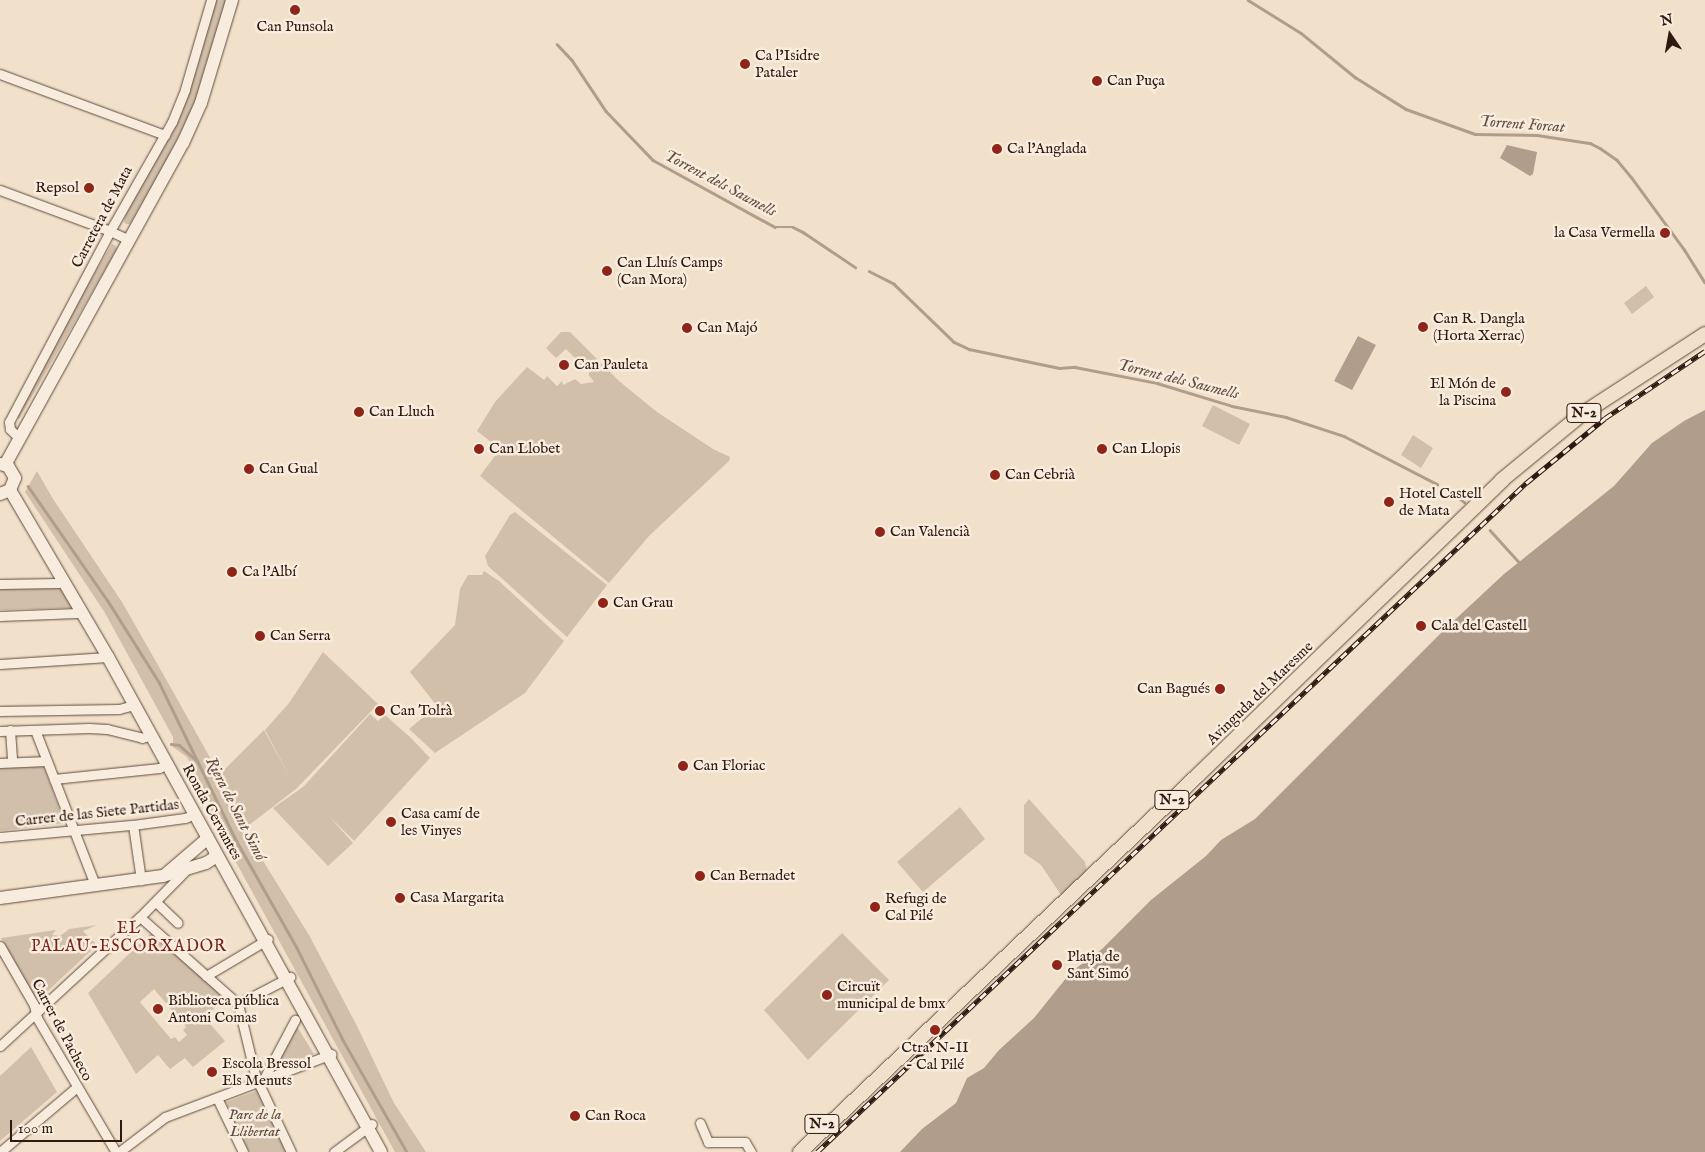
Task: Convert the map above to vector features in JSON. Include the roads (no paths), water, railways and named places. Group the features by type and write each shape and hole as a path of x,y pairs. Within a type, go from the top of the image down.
{"main road":[{"name":"Avinguda del Maresme","path":"800,1152 855,1097 1198,776 1502,480 1582,414 1705,334"},
{"name":"Avinguda del Maresme","path":"790,1152 855,1097"}],"street":[{"name":"Carretera de Mata","path":"19,438 10,429 9,422 110,231 165,135 185,88 211,0"},
{"path":"5,492 15,478 12,471 3,464 130,240 192,124 232,0"},
{"path":"0,74 165,135"},
{"path":"0,190 130,240"},
{"name":"Ronda Cervantes","path":"5,492 63,580 108,657 226,871 288,978 369,1126 380,1152"},
{"path":"0,584 58,583 63,580"},
{"path":"0,616 77,614 80,611"},
{"path":"0,664 108,657"},
{"path":"0,711 119,709 134,705"},
{"path":"0,731 107,729 140,737 151,735"},
{"path":"10,730 12,762"},
{"path":"35,730 95,885"},
{"path":"0,762 47,760"},
{"path":"54,779 160,768 168,764"},
{"name":"Carrer de las Siete Partidas","path":"0,837 133,825 188,818 195,814"},
{"path":"133,825 141,880"},
{"path":"163,876 208,838"},
{"path":"0,1046 156,902 184,872 209,861 216,853"},
{"path":"0,898 141,880 184,872 226,871"},
{"path":"156,902 178,923"},
{"path":"140,917 238,1004 260,1086 291,1152"},
{"path":"206,976 267,940"},
{"name":"Carrer de Pacheco","path":"0,946 34,1005 36,1013 77,1087 118,1152"},
{"path":"238,1004 288,978"},
{"path":"260,1082 295,1020"},
{"path":"118,1152 165,1116 330,1055"},
{"path":"0,1152 77,1087"},
{"path":"218,1098 243,1152"},
{"path":"700,1123 708,1142 745,1142 751,1152"},
{"path":"334,1152 369,1126"}],"waterway":[{"name":"Torrent Forcat","path":"1248,0 1301,33 1355,77 1406,109 1475,134 1537,135 1590,143 1600,148 1617,160 1632,178 1684,249 1705,282"},
{"name":"Torrent dels Saumells","path":"557,44 572,60 606,111 653,160 775,227 793,227 803,232 855,267"},
{"name":"Torrent dels Saumells","path":"869,271 894,284 954,342 969,349 1059,368 1075,367 1157,383 1232,406 1286,417 1344,436 1437,484"},
{"name":"Riera de Sant Simó","path":"28,486 108,601 159,682 236,840 297,948 343,1040 407,1152"},
{"name":"Torrent dels Saumells","path":"1445,488 1464,502"},
{"path":"1490,530 1519,562"},
{"path":"171,744 179,745 196,760"}],"railway":[{"path":"817,1152 1526,483 1605,418 1705,351"}],"place":[{"name":"Can Punsola","path":"295,10"},
{"name":"Ca l'Isidre Pataler","path":"745,64"},
{"name":"Can Puça","path":"1097,81"},
{"name":"Ca l'Anglada","path":"997,149"},
{"name":"Repsol","path":"89,188"},
{"name":"la Casa Vermella","path":"1665,233"},
{"name":"Can Lluís Camps (Can Mora)","path":"607,271"},
{"name":"Can R. Dangla (Horta Xerrac)","path":"1423,327"},
{"name":"Can Majó","path":"687,328"},
{"name":"Can Pauleta","path":"564,365"},
{"name":"El Món de la Piscina","path":"1506,392"},
{"name":"Can Lluch","path":"359,412"},
{"name":"Can Llobet","path":"479,449"},
{"name":"Can Llopis","path":"1102,449"},
{"name":"Can Gual","path":"249,469"},
{"name":"Can Cebrià","path":"995,475"},
{"name":"Hotel Castell de Mata","path":"1389,502"},
{"name":"Can Valencià","path":"880,532"},
{"name":"Ca l'Albí","path":"232,572"},
{"name":"Can Grau","path":"603,603"},
{"name":"Cala del Castell","path":"1421,626"},
{"name":"Can Serra","path":"260,636"},
{"name":"Can Bagués","path":"1220,689"},
{"name":"Can Tolrà","path":"380,711"},
{"name":"Can Floriac","path":"683,766"},
{"name":"Casa camí de les Vinyes","path":"391,822"},
{"name":"Can Bernadet","path":"700,876"},
{"name":"Casa Margarita","path":"400,898"},
{"name":"Refugi de Cal Pilé","path":"875,907"},
{"name":"Platja de Sant Simó","path":"1057,965"},
{"name":"Circuït municipal de bmx","path":"827,995"},
{"name":"Biblioteca pública Antoni Comas","path":"158,1009"},
{"name":"Ctra. N-II - Cal Pilé","path":"935,1030"},
{"name":"Escola Bressol Els Menuts","path":"212,1072"},
{"name":"Can Roca","path":"575,1116"}],"district":[{"name":"EL PALAU-ESCORXADOR","path":"129,938"}],"park label":[{"name":"Parc de la Llibertat","path":"255,1122"}]}
